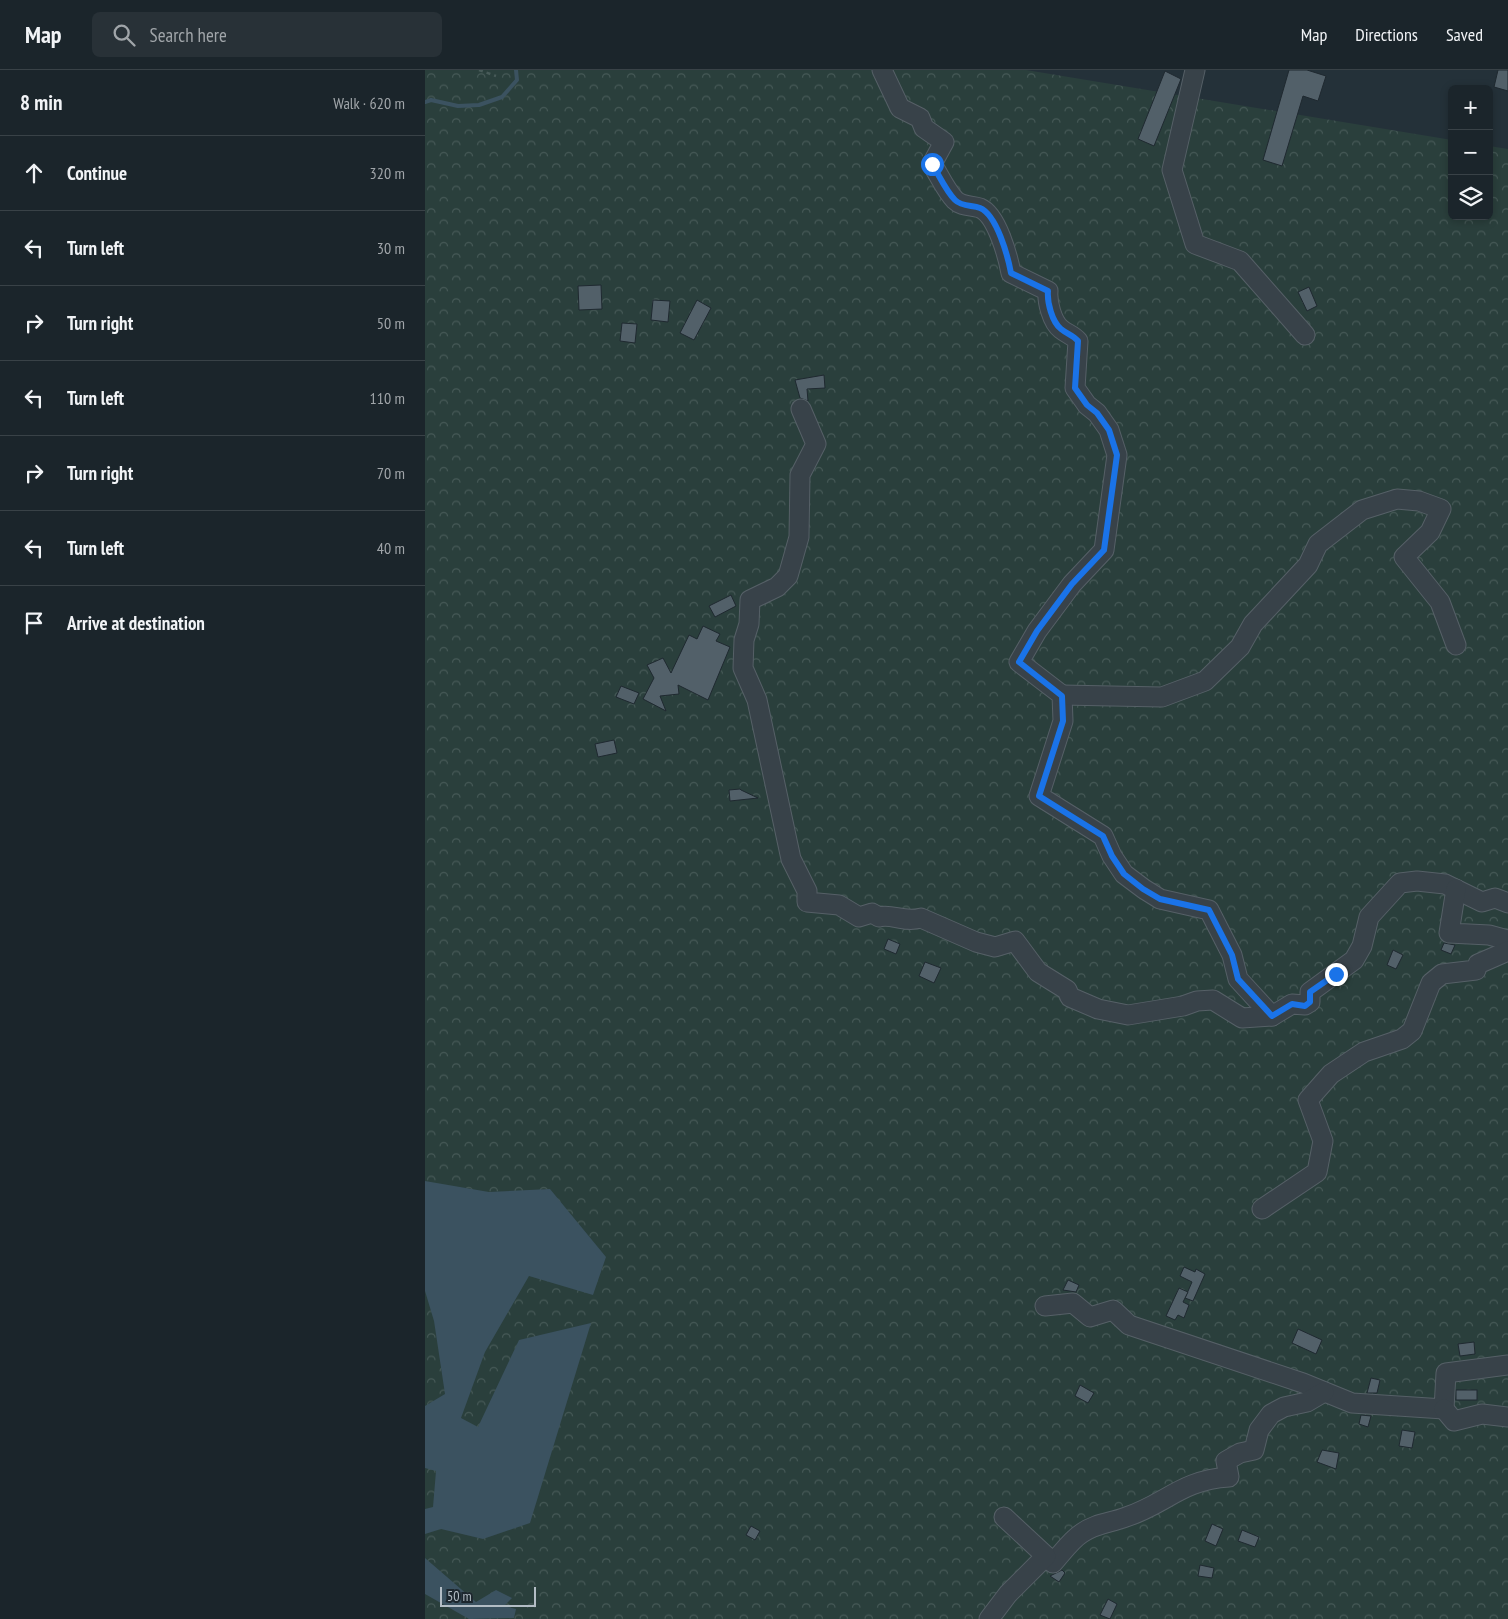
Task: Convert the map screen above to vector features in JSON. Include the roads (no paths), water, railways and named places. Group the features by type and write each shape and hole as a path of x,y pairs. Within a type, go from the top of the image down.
{"street":[{"path":"882,70 900,108 920,118 924,128 944,142 932,164 956,201 971,208 980,208 990,217 1006,250 1011,273 1048,291 1047,303 1060,329 1074,336 1078,341 1075,388 1109,430 1117,455 1104,550 1066,592 1037,631 1019,662 1062,696 1163,697 1205,681 1240,647 1253,624 1308,565 1318,544 1361,510 1397,500 1419,501 1441,509 1430,532 1405,557 1439,602 1456,645"},
{"path":"1195,70 1172,170 1195,244 1240,261 1305,335"},
{"path":"801,410 816,444 800,475 799,537 788,576 777,587 750,600 749,624 744,640 743,668 757,700 791,859 807,891 807,902 839,905 859,918 872,913 879,917 884,915 912,921 921,918 976,942 995,946 1015,942 1038,972 1067,990 1070,997 1098,1009 1129,1015 1183,1006 1197,1001 1213,1000 1242,1018 1272,1016 1292,1004 1305,1006 1310,1002 1310,992 1354,960 1362,946 1369,917 1400,884 1417,881 1445,884 1482,902 1495,898 1508,902"},
{"path":"1062,696 1063,721 1039,796 1103,836 1112,856 1124,874 1143,889 1160,899 1209,910 1232,955 1238,979 1272,1016"},
{"path":"1456,890 1449,933 1489,935 1508,940"},
{"path":"1262,1209 1317,1172 1323,1142 1308,1100 1331,1074 1363,1052 1402,1039 1412,1030 1431,982 1442,974 1476,970 1478,964 1508,951"},
{"path":"1045,1306 1073,1303 1090,1317 1113,1310 1129,1325 1351,1402 1444,1409"},
{"path":"1508,1365 1446,1372 1444,1409 1454,1421 1482,1414 1508,1417"},
{"path":"1004,1517 1053,1563 1081,1533 1100,1523 1126,1517 1183,1487 1208,1478 1229,1477 1226,1461 1240,1453 1254,1450 1259,1430 1271,1414 1284,1407 1307,1402 1324,1392"},
{"path":"989,1619 1009,1594 1046,1556"}],"water":[{"path":"425,1181 489,1192 550,1189 606,1257 593,1295 529,1276 485,1352 461,1418 478,1427 519,1340 591,1323 530,1523 483,1539 441,1529 425,1534 425,1509 433,1507 436,1471 425,1468 425,1406 445,1394 434,1321 425,1291"},
{"path":"425,1558 476,1602 496,1590 512,1598 504,1606 516,1609 514,1618 469,1619 425,1594"}],"waterway":[{"path":"425,102 431,100 458,106 479,105 502,97 517,80 516,70"}]}
